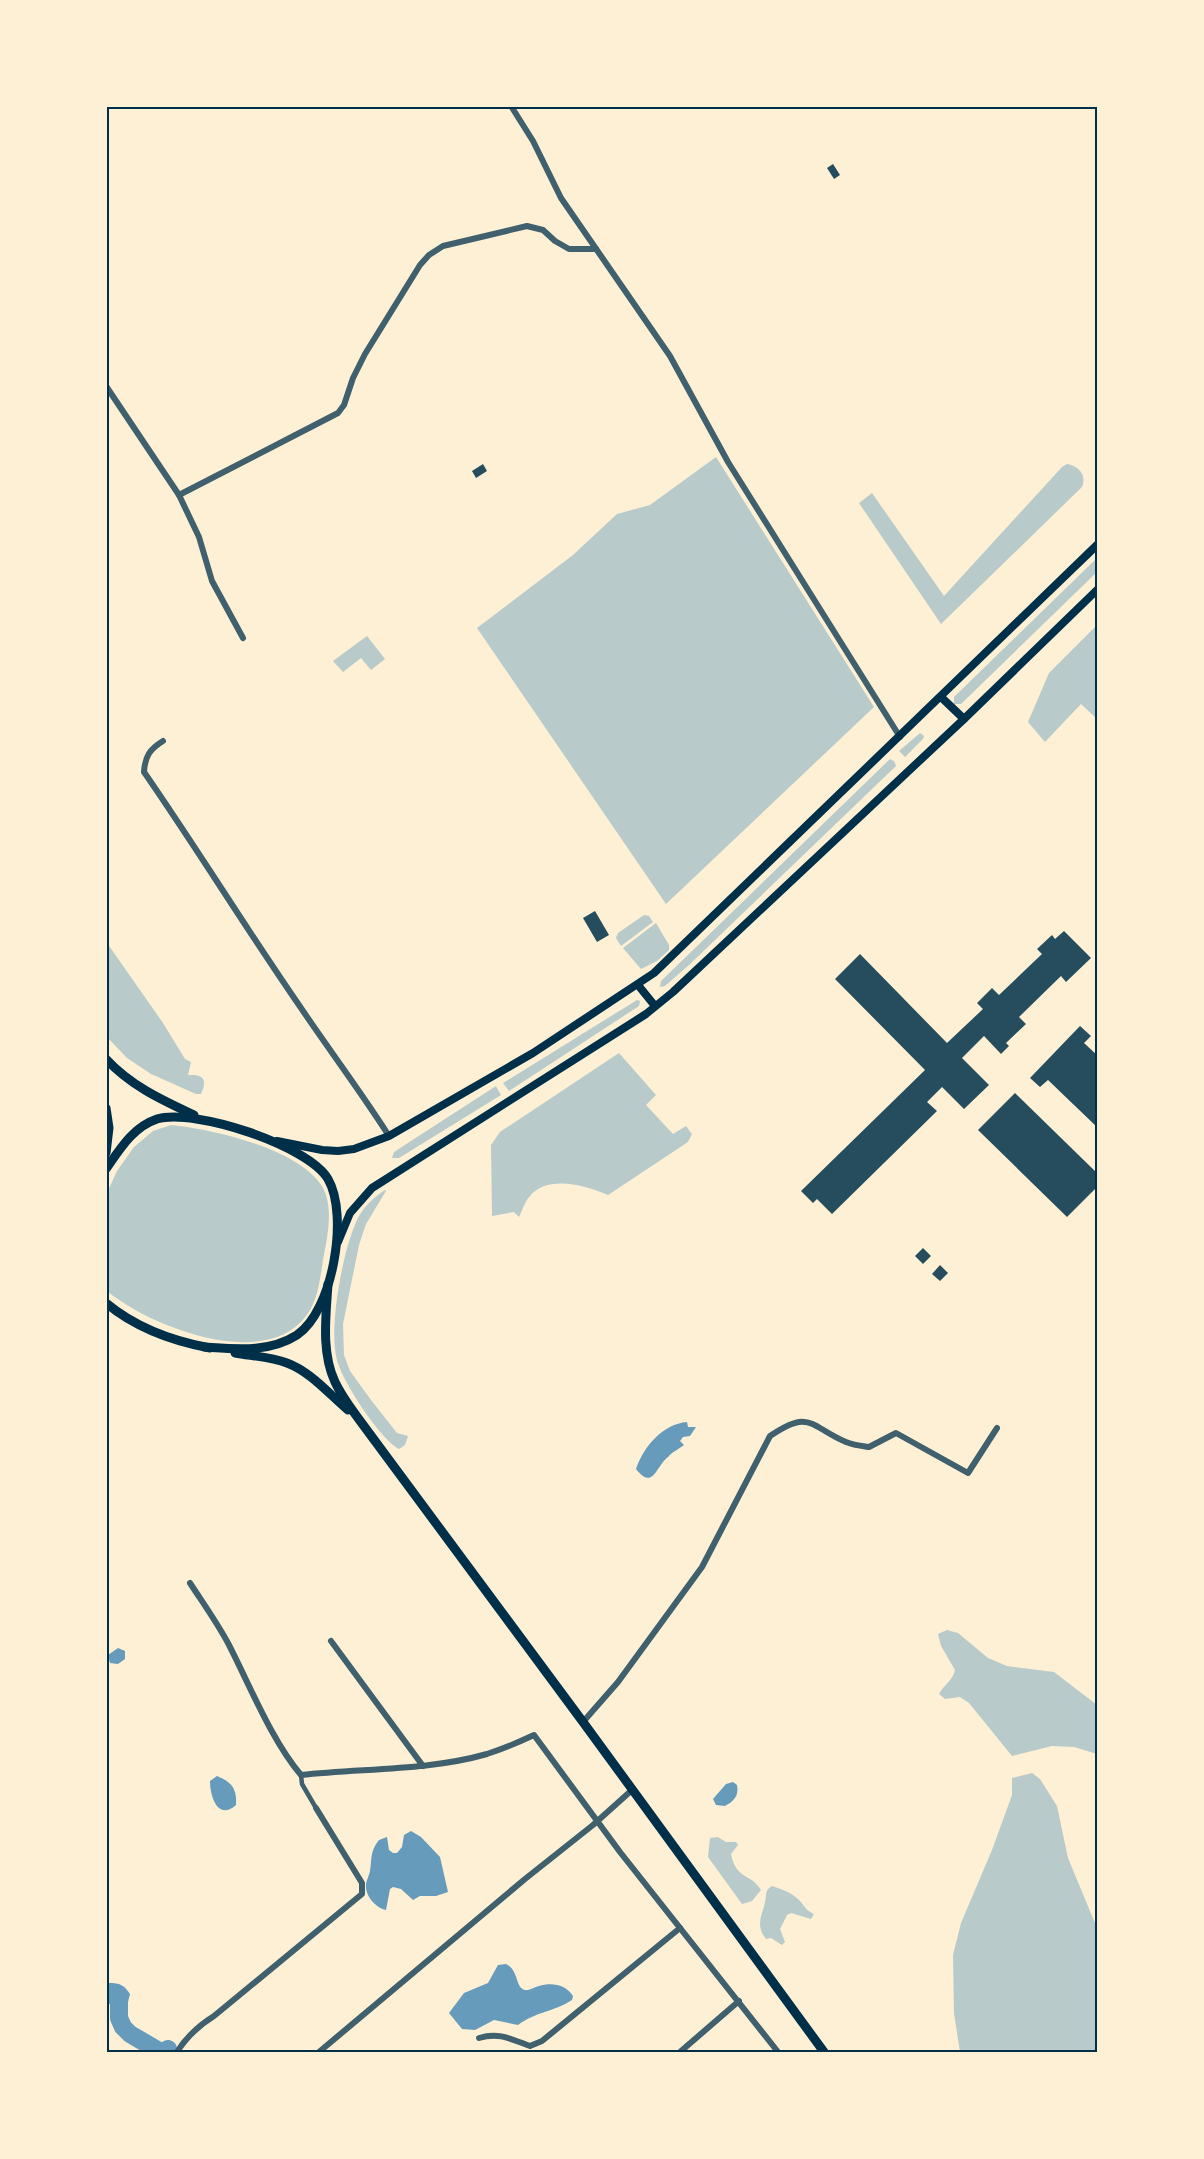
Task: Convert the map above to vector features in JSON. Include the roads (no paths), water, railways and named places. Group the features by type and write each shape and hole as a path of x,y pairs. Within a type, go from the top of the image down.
{"main road":[{"path":"106,1059 126,1078 141,1088 202,1119 268,1139 338,1151 354,1149 389,1136 494,1077 654,974 1098,544"},
{"path":"204,1347 263,1347 291,1338 305,1329 315,1318 328,1284 336,1249 350,1213 372,1188 656,1006 964,719 1098,590"},
{"path":"941,697 964,719"},
{"path":"638,986 656,1006"},
{"path":"106,1108 109,1128 106,1154"},
{"path":"106,1169 132,1134 149,1123 173,1117 202,1119"},
{"path":"268,1139 302,1156 327,1177 335,1200 336,1249"},
{"path":"328,1284 326,1326 329,1368 338,1389 824,2052"},
{"path":"106,1303 126,1318 159,1334 204,1347 287,1363 305,1373 358,1418"}],"street":[{"path":"511,106 533,141 561,198 670,356 728,462 900,737"},
{"path":"179,495 338,413 344,405 353,378 365,354 420,265 429,255 443,246 527,226 543,230 555,241 569,249 596,249"},
{"path":"106,386 179,495 199,537 212,580 243,638"},
{"path":"163,741 150,749 144,772 389,1136"},
{"path":"583,1722 618,1682 702,1567 770,1436 787,1425 811,1421 846,1442 869,1447 896,1432 968,1473 997,1428"},
{"path":"177,2052 196,2027 214,2016 362,1894 362,1883 305,1791 301,1775 272,1728 226,1639 190,1583"},
{"path":"331,1641 423,1766"},
{"path":"301,1775 423,1766 488,1754 534,1735 597,1821 778,2052"},
{"path":"320,2052 632,1790"},
{"path":"479,2038 491,2034 507,2036 530,2046 542,2041 680,1928"},
{"path":"680,2052 739,2001"}],"water":[{"path":"687,1422 688,1427 696,1427 690,1436 683,1437 680,1441 684,1445 664,1461 654,1475 646,1478 642,1475 636,1469 649,1445 670,1427"},
{"path":"118,1648 125,1651 125,1659 118,1664 110,1663 108,1655"},
{"path":"217,1776 230,1784 236,1795 236,1805 230,1809 220,1809 213,1800 210,1781"},
{"path":"733,1782 737,1785 735,1798 725,1806 716,1805 713,1799 726,1784"},
{"path":"411,1831 421,1837 440,1857 448,1892 436,1896 420,1896 413,1900 401,1889 393,1887 390,1889 386,1910 382,1909 372,1901 366,1889 373,1851 379,1840 387,1837 389,1850 397,1853 402,1847 404,1835"},
{"path":"506,1964 513,1970 522,1989 558,1985 570,1992 573,1996 572,2000 518,2025 494,2020 475,2030 462,2029 449,2013 464,1993 488,1983 498,1965"},
{"path":"107,1984 119,1984 126,1988 130,1994 128,2002 118,2005 108,1999"}],"waterway":[{"path":"106,1992 119,1999 119,2018 123,2027 130,2034 159,2051 164,2052 168,2049"}]}
